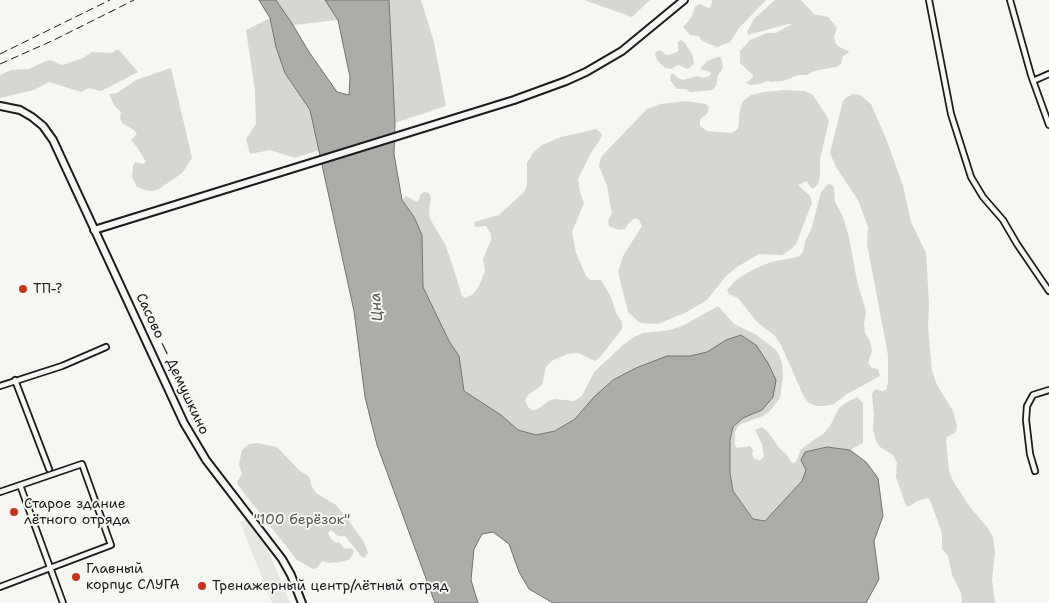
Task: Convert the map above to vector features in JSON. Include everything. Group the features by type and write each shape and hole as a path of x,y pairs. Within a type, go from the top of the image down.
{"street":[{"path":"94,230 468,115 542,90 586,72 622,51 684,0"},
{"path":"930,0 952,114 971,177 983,197 1003,220 1022,251 1048,285 1049,291"},
{"path":"1010,0 1033,81 1049,125"},
{"path":"1033,81 1049,74"},
{"name":"Сасово — Демушкино","path":"0,106 13,108 26,114 38,121 48,133 187,429 206,460 282,559 291,575 302,603"},
{"path":"0,386 62,366 106,348"},
{"path":"15,380 49,469"},
{"path":"1035,471 1030,454 1026,406 1033,395 1049,390"},
{"path":"0,492 82,464 111,545 0,587"},
{"path":"20,485 63,603"}],"shaded area":[{"path":"247,520 269,552 290,603 272,603 240,522"}],"green space":[{"path":"276,0 325,0 338,20 293,25"},
{"path":"389,0 421,0 434,42 446,106 395,123"},
{"path":"584,0 650,0 632,17"},
{"path":"711,0 766,0 739,28 730,42 717,47 702,41 699,36 690,35 683,27 691,18 695,7 700,4 709,8"},
{"path":"775,0 801,0 814,14 828,17 837,28 834,37 836,44 849,51 843,56 841,64 836,67 814,71 807,75 798,75 783,81 767,81 751,85 746,83 753,75 740,63 740,51 750,40 767,33 776,33 792,24 748,35 747,32 754,19"},
{"path":"270,18 276,47 285,73 310,110 319,150 295,158 270,150 250,154 246,139 256,124 255,91 246,30"},
{"path":"681,40 693,56 694,64 688,69 678,65 671,69 665,68 657,60 656,52 659,50 667,55 675,53 678,51 678,42"},
{"path":"119,50 138,72 101,91 89,88 81,92 49,82 34,90 0,98 0,75 11,70 29,69 50,60 62,65 83,58 92,52 112,53"},
{"path":"721,57 723,68 718,75 716,86 712,90 690,92 686,89 677,89 670,80 671,74 683,80 697,76 703,78 709,76 710,72 700,69 707,61"},
{"path":"171,68 192,158 182,173 159,189 145,190 137,187 132,177 135,162 143,164 146,162 131,140 137,134 122,123 120,118 121,112 114,105 109,94 117,93 136,80"},
{"path":"784,90 804,91 812,94 829,121 820,159 818,184 814,188 811,188 807,181 798,185 810,196 812,203 796,244 782,255 759,254 737,267 726,276 707,300 687,312 658,324 640,323 628,312 618,272 623,256 642,226 639,220 635,218 625,229 618,230 609,226 608,221 612,213 607,186 599,166 601,157 647,109 661,104 685,101 706,104 709,107 707,114 700,119 700,126 707,131 731,133 738,129 740,109 743,101 751,95"},
{"path":"853,94 860,95 871,104 903,186 911,222 926,253 929,305 928,327 932,371 937,385 953,411 957,426 956,432 947,437 946,441 949,471 953,481 970,507 993,537 995,552 992,580 995,603 962,603 961,593 952,575 948,556 942,549 942,533 930,500 927,498 906,506 896,477 897,463 893,455 880,447 876,441 873,430 872,394 875,389 886,390 888,382 888,355 867,244 868,227 858,200 836,167 830,153 843,101"},
{"path":"596,129 602,134 578,179 584,203 572,232 576,253 586,276 590,280 601,280 622,322 622,329 595,361 578,353 568,354 553,360 546,367 542,385 528,395 525,400 528,407 536,410 554,399 574,401 582,396 594,372 634,337 643,333 670,330 684,325 718,306 734,324 755,334 775,349 782,364 783,377 780,398 769,412 741,424 737,428 735,432 735,445 737,448 750,446 755,459 760,460 764,457 762,444 755,430 762,427 790,461 796,462 801,449 824,433 830,426 839,408 857,397 863,403 863,443 850,450 827,447 806,470 802,481 765,521 754,519 733,491 730,473 730,440 733,427 743,418 762,410 726,340 707,352 690,356 667,356 613,380 594,397 575,419 555,431 536,435 518,430 501,415 464,391 459,356 449,341 423,287 422,234 402,200 406,196 417,202 420,195 424,192 429,193 431,197 430,219 445,244 462,296 465,298 472,295 479,286 485,271 483,259 491,240 491,234 486,226 475,227 474,222 499,215 524,192 527,185 527,163 532,154 542,145 561,137"},
{"path":"828,184 833,185 835,202 843,217 849,237 857,281 866,311 865,333 870,341 872,351 868,363 872,368 878,369 880,376 847,394 834,404 816,406 809,403 804,397 781,345 775,336 757,322 738,298 729,294 727,290 736,280 754,269 771,262 798,257 803,252 821,192"},
{"name":"\"100 берёзок\"","path":"257,443 277,447 300,471 310,478 311,485 316,493 336,505 364,542 368,553 364,558 345,536 338,536 331,530 328,533 331,539 337,543 339,542 345,549 351,548 353,550 354,552 350,559 329,563 322,561 317,568 313,569 297,560 237,484 242,474 239,464 242,450 249,444"}],"water":[{"name":"Цна","path":"259,0 276,0 337,92 349,95 350,77 338,20 325,0 389,0 395,123 394,154 402,200 414,217 422,235 423,287 449,341 459,356 464,391 501,415 518,430 536,435 555,431 575,419 594,397 613,380 636,368 667,356 690,356 707,352 726,340 741,335 756,345 776,380 773,397 762,410 743,418 733,427 730,440 730,473 733,491 753,519 765,521 802,481 806,470 801,460 805,452 827,447 850,450 866,462 878,478 883,516 874,541 879,579 866,603 553,603 529,589 519,572 509,544 493,532 482,534 474,549 471,580 478,603 435,603 377,445 365,397 354,311 310,110 285,73 276,47 270,18"}],"railway":[{"path":"0,54 110,0"},
{"path":"0,64 54,40 134,0"}],"place":[{"name":"ТП-?","path":"23,289"},
{"name":"Старое здание лётного отряда","path":"14,512"},
{"name":"Главный корпус СЛУГА","path":"76,577"},
{"name":"Тренажерный центр/лётный отряд","path":"202,586"}]}
